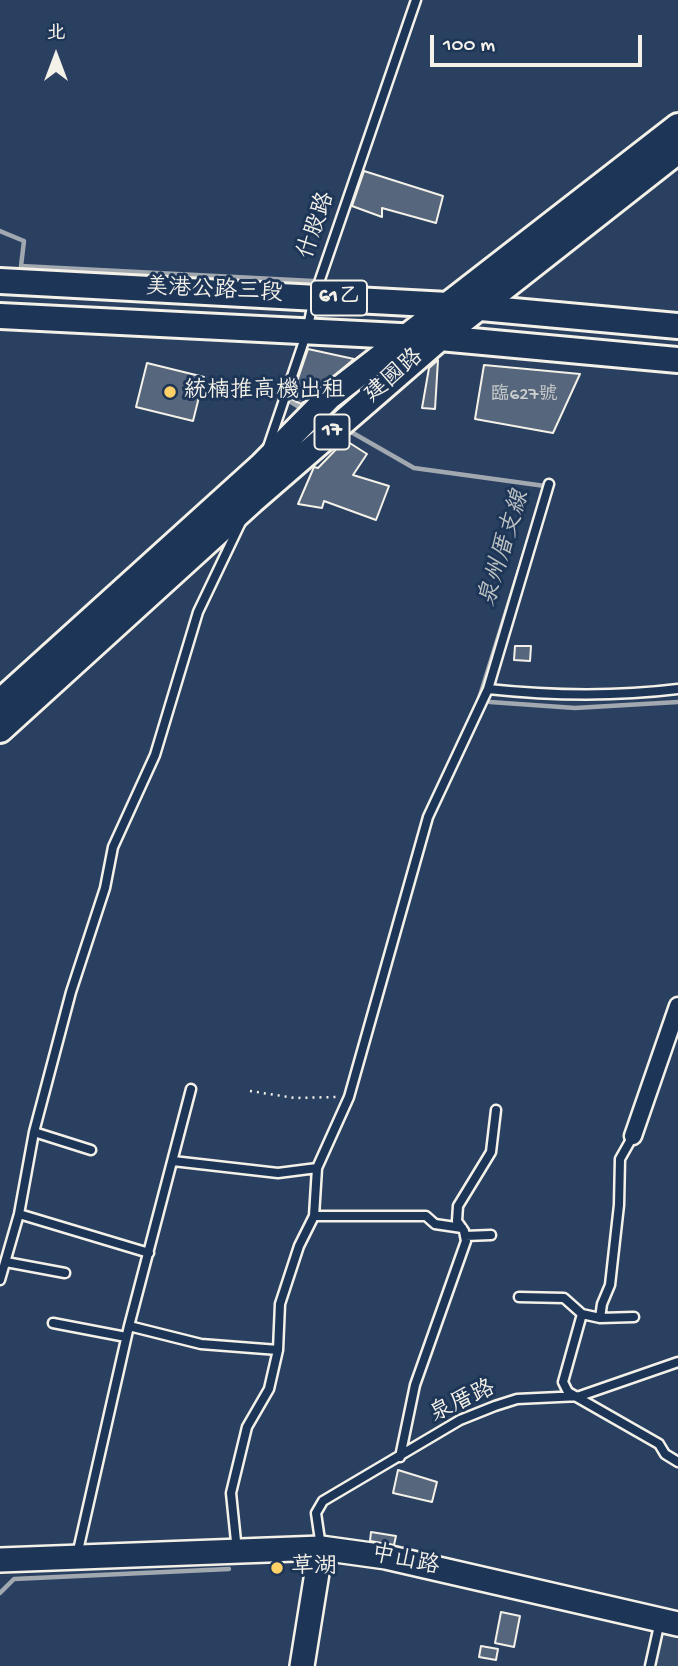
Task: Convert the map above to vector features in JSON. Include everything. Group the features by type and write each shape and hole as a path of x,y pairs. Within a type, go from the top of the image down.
{"main road":[{"name":"建國路","path":"0,702 262,465 329,397 678,126"},
{"name":"建國路","path":"0,730 252,501 440,338 678,151"},
{"name":"美港公路三段","path":"0,281 448,305 678,326"},
{"name":"美港公路三段","path":"0,317 440,338 678,360"}],"street":[{"path":"633,1136 678,1006"},
{"path":"302,1666 321,1548"},
{"name":"中山路","path":"0,1560 321,1548 386,1557 669,1623"}],"lane":[{"name":"什股路","path":"0,1280 19,1214 34,1132 71,992 102,898 113,847 155,755 198,612 252,501 307,332 314,297 416,0"},
{"path":"237,1553 231,1493 247,1427 269,1389 278,1350 280,1304 299,1246 314,1216 317,1168 349,1097 428,817 488,689 549,484"},
{"path":"488,689 556,696 634,695 678,689"},
{"path":"76,1558 126,1338 191,1089"},
{"path":"400,1457 415,1385 466,1241 457,1222 458,1206 491,1152 496,1110"},
{"path":"34,1132 91,1150"},
{"path":"600,1318 602,1304 610,1285 619,1205 620,1159 633,1136"},
{"path":"173,1161 278,1173 317,1168"},
{"path":"19,1214 149,1253"},
{"path":"314,1216 426,1216 435,1224 491,1236"},
{"path":"6,1262 65,1273"},
{"path":"519,1297 564,1298 582,1314 600,1318 634,1317"},
{"path":"582,1314 563,1382 568,1392 580,1396 659,1444 665,1454 678,1462"},
{"path":"53,1323 126,1338"},
{"path":"129,1326 201,1343 278,1350"},
{"name":"泉厝路","path":"321,1548 316,1513 323,1501 460,1420 517,1399 580,1396 678,1362"},
{"path":"649,1666 669,1623"}],"path":[{"path":"250,1091 295,1098 349,1097"}],"shaded area":[{"path":"660,1632 678,1636 678,1666 654,1666"}],"building":[{"path":"364,171 443,196 436,223 382,208 382,217 352,206"},
{"path":"308,349 354,359 301,404 291,399"},
{"path":"438,360 435,409 422,408 429,368"},
{"name":"統楠推高機出租","path":"147,363 204,377 193,421 136,407"},
{"path":"484,365 580,374 553,433 475,419"},
{"path":"345,440 367,454 353,475 389,486 376,520 324,501 322,508 298,504 314,467 318,468"},
{"path":"515,646 531,646 530,661 514,660"},
{"path":"398,1470 437,1482 432,1502 393,1493"},
{"path":"371,1532 396,1536 394,1545 370,1541"},
{"path":"501,1612 520,1616 514,1647 495,1643"},
{"path":"481,1646 498,1649 496,1660 479,1657"}],"waterway":[{"name":"泉州厝支線","path":"0,231 24,241 21,266 313,281 311,288"},
{"name":"泉州厝支線","path":"286,399 304,410"},
{"name":"泉州厝支線","path":"346,429 414,468 545,486 543,490"},
{"name":"泉州厝支線","path":"478,702 535,519"},
{"name":"泉州厝支線","path":"490,702 575,708 678,702"},
{"path":"0,1593 14,1579 229,1569"}],"place":[{"name":"統楠推高機出租","path":"170,392"},
{"name":"草湖","path":"277,1568"}]}
